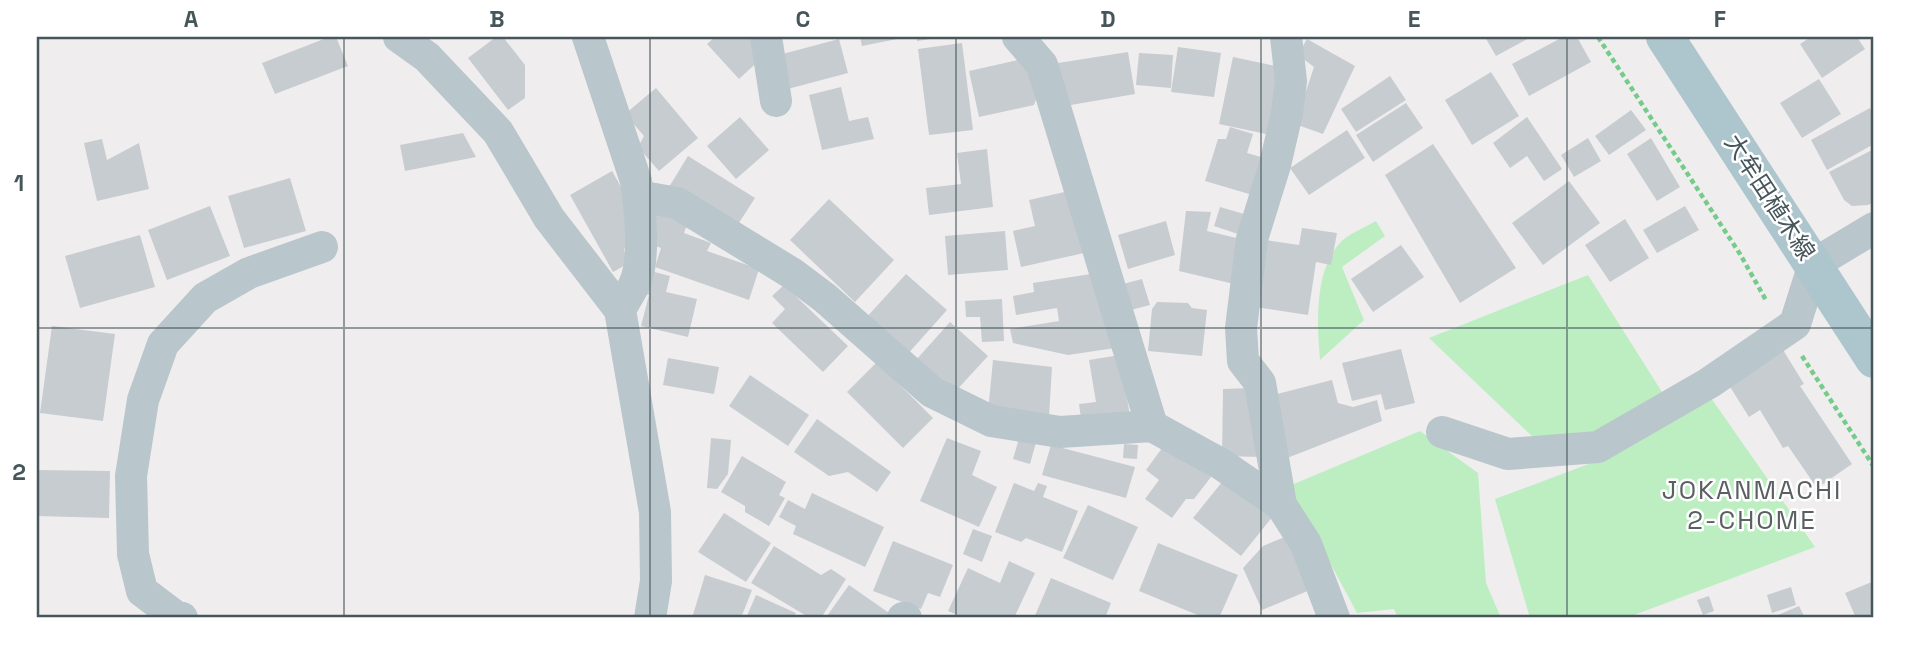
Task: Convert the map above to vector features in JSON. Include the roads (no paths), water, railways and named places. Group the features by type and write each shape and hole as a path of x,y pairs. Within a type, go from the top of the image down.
{"main road":[{"name":"大牟田植木線","path":"1665,37 1874,359"}],"street":[{"path":"399,37 427,57 498,132 549,218 620,310 655,512 656,581 650,618"},
{"path":"588,37 636,181 638,196 640,236 636,279 620,310"},
{"path":"766,37 776,101"},
{"path":"1018,37 1042,65 1152,426"},
{"path":"1286,37 1291,81 1287,114 1275,165 1252,239 1241,328 1243,361 1260,383 1281,505 1306,544 1334,618"},
{"path":"638,196 677,203 793,274 825,298 932,391 991,421 1060,432 1152,426 1221,464 1281,505"},
{"path":"1442,432 1508,454 1598,447 1709,383 1795,324 1814,264 1874,228"},
{"path":"182,618 175,616 142,591 133,554 131,476 143,400 163,344 205,299 250,273 322,247"}],"district":[{"name":"JOKANMACHI 2-CHOME","path":"1752,505"}]}
